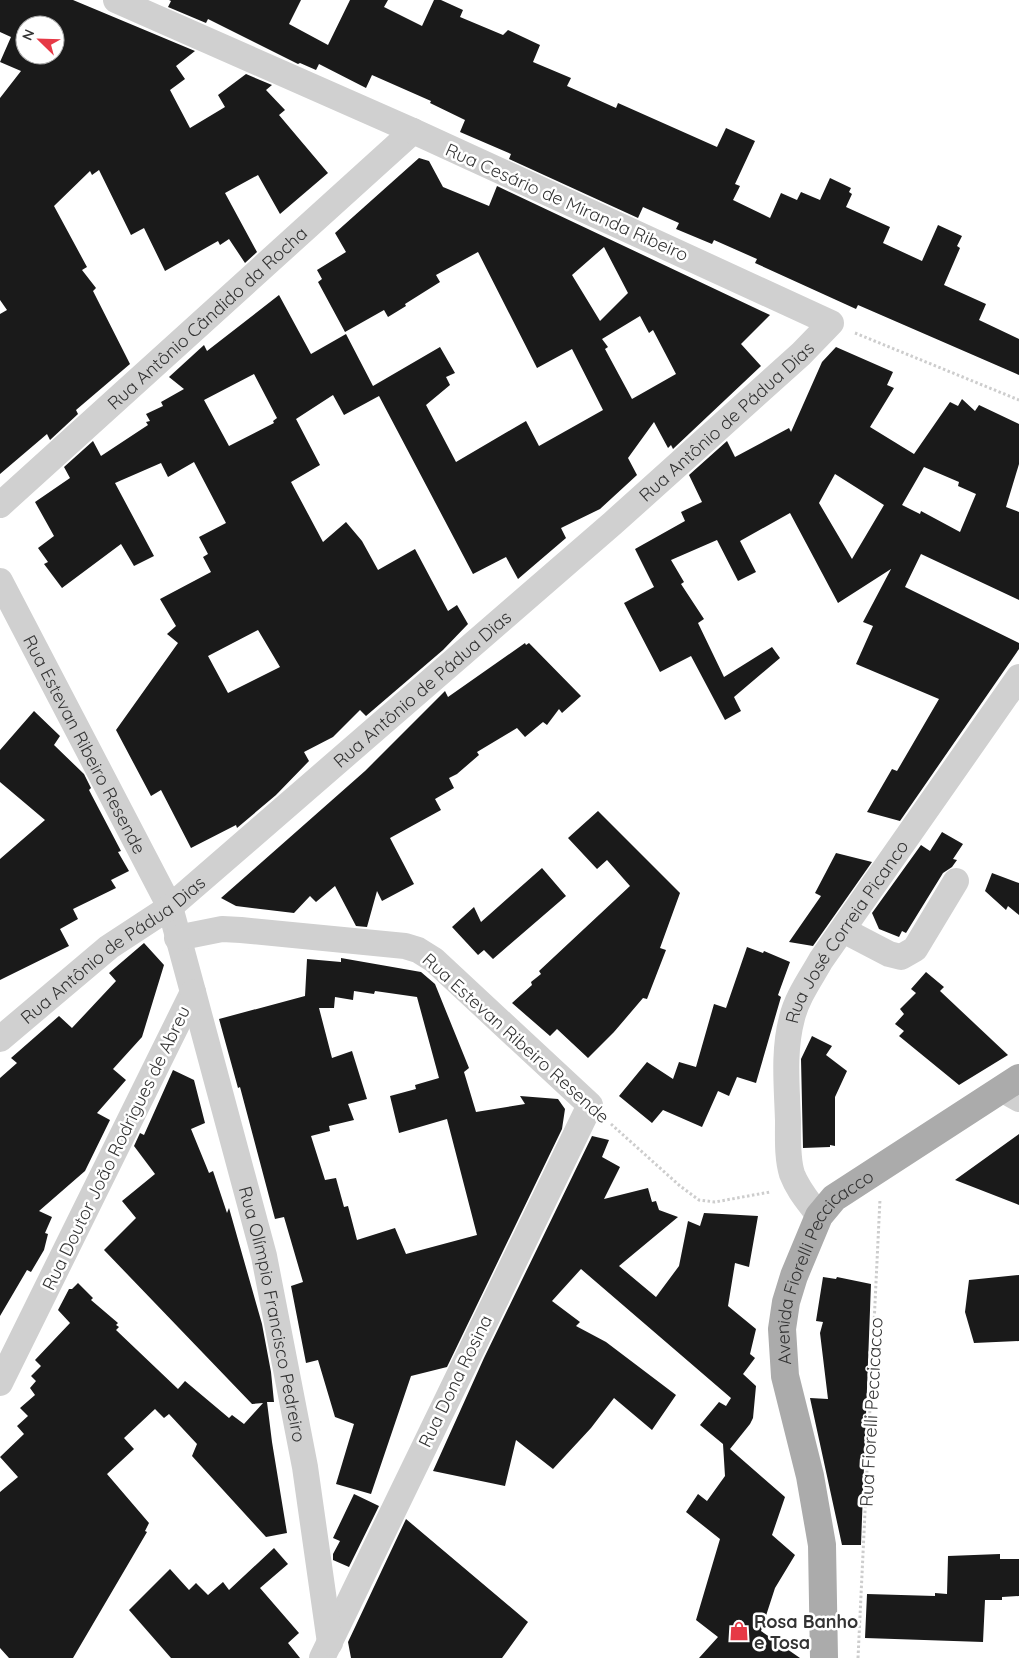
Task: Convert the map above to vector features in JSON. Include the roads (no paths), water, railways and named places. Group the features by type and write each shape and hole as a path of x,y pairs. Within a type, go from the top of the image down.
{"main road":[{"name":"Avenida Fiorelli Peccicacco","path":"830,1658 822,1545 810,1476 785,1376 782,1329 786,1302 794,1276 820,1216 834,1198 881,1166 1014,1089"}],"street":[{"name":"Rua Cesário de Miranda Ribeiro","path":"116,0 413,131 832,323"},
{"name":"Rua Antônio Cândido da Rocha","path":"0,505 413,131"},
{"name":"Rua Antônio de Pádua Dias","path":"0,1039 109,947 170,907 613,523 801,354 832,323"},
{"name":"Rua Estevan Ribeiro Resende","path":"0,581 170,907"},
{"name":"Rua José Correia Picanco","path":"820,1216 797,1187 789,1153 788,1039 792,1016 800,997 821,960 1019,677"},
{"path":"843,930 889,954 901,957 916,949 956,882"},
{"name":"Rua Doutor João Rodrigues de Abreu","path":"0,1383 193,992 170,907"},
{"name":"Rua Estevan Ribeiro Resende","path":"177,938 222,929 405,946 418,950 434,960 590,1105"},
{"name":"Rua Olímpio Francisco Pedreiro","path":"193,992 264,1256 305,1467 326,1650"},
{"name":"Rua Dona Rosina","path":"326,1650 590,1105"}],"place":[{"name":"Rosa Banho e Tosa","path":"739,1631"}]}
